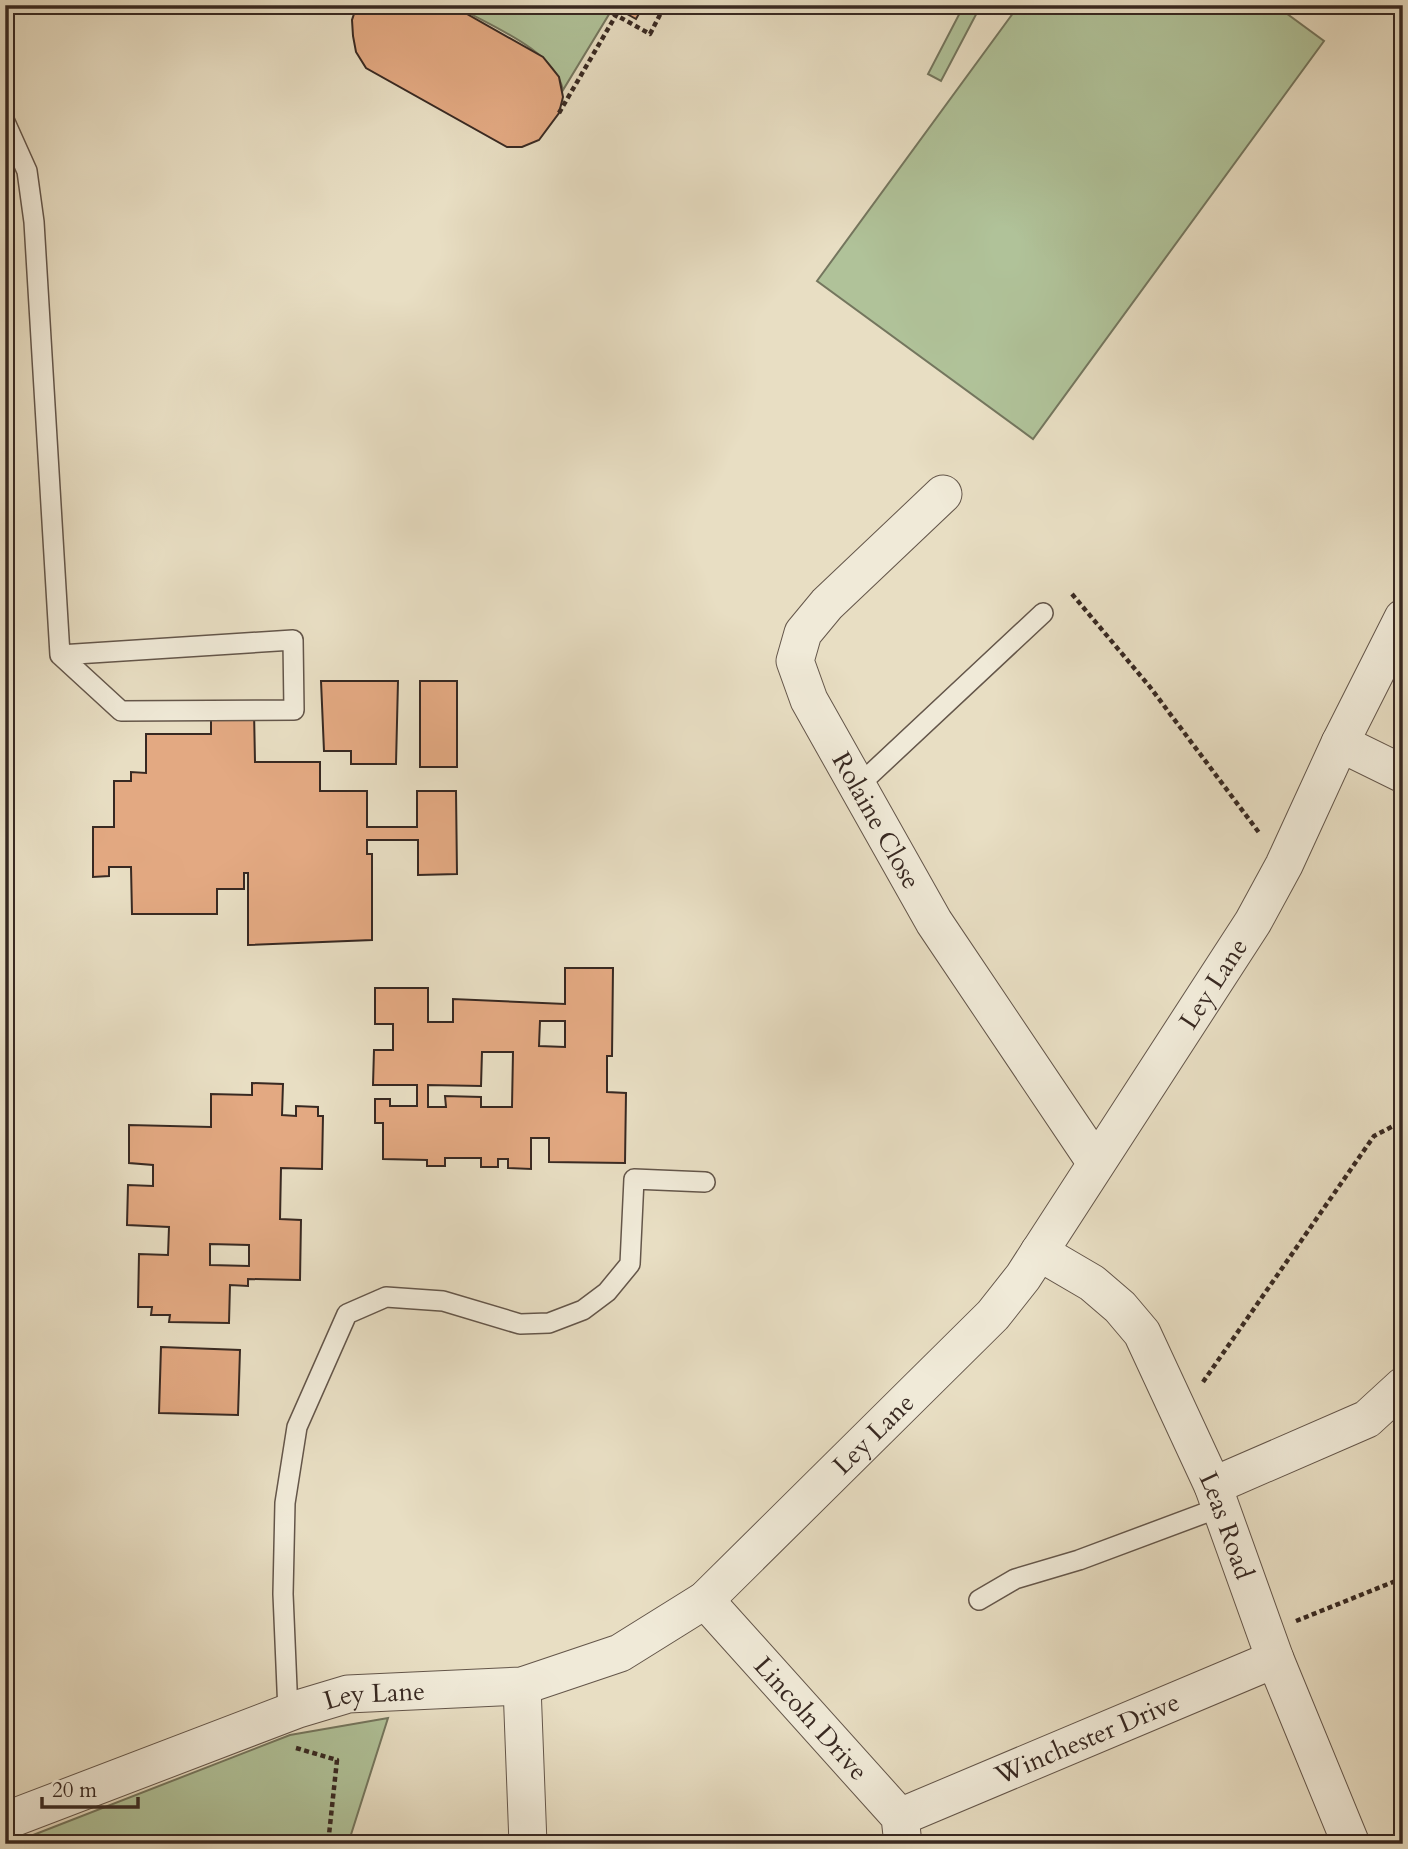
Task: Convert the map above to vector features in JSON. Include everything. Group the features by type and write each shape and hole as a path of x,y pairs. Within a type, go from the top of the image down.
{"street":[{"name":"Rolaine Close","path":"943,494 827,604 803,633 795,662 809,700 934,922 1096,1163"},
{"name":"Ley Lane","path":"8,1813 290,1730 348,1693 522,1686 620,1653 705,1600 993,1315 1039,1252 1252,922 1284,865 1339,743 1403,618"},
{"path":"1339,743 1403,774"},
{"name":"Leas Road","path":"1039,1252 1092,1283 1120,1307 1142,1333 1217,1496 1271,1646 1351,1844"},
{"path":"1217,1496 1367,1419 1403,1386"},
{"name":"Lincoln Drive","path":"705,1600 902,1830"},
{"name":"Winchester Drive","path":"902,1830 1271,1646"},
{"path":"522,1686 528,1844"}],"lane":[{"path":"5,122 27,171 34,222 60,655 121,711 294,710 293,640 60,655"},
{"path":"859,785 1043,613"},
{"path":"290,1730 283,1594 285,1503 298,1427 347,1314 386,1297 443,1301 520,1324 549,1323 583,1310 607,1292 631,1264 634,1179 705,1182"},
{"path":"979,1600 1015,1579 1079,1560 1217,1496"}],"path":[{"path":"598,5 650,34 665,5"},
{"path":"559,113 619,10"},
{"path":"1072,594 1150,687 1284,865"},
{"path":"1181,1416 1374,1136 1403,1121"},
{"path":"1271,1646 1403,1578"},
{"path":"290,1730 337,1760 328,1844"}],"green space":[{"path":"454,5 601,5 611,11 563,90 557,75 534,50"},
{"path":"964,5 981,5 941,81 928,74"},
{"path":"1019,5 1275,5 1324,41 1033,439 817,281"},
{"path":"388,1718 348,1844 10,1844 290,1735"}],"building":[{"path":"357,5 451,5 543,57 559,77 563,97 559,113 539,140 522,147 507,147 366,68 356,52 353,36 352,20"},
{"path":"611,5 644,5 636,19"},
{"path":"321,681 398,681 396,764 351,764 351,751 324,751"},
{"path":"420,681 457,681 457,767 420,767"},
{"path":"211,704 254,711 255,762 320,762 320,791 367,791 367,827 417,827 417,791 456,791 457,874 418,875 418,840 367,840 367,854 372,854 372,940 248,945 248,873 244,873 244,889 217,889 217,914 132,914 131,867 109,867 109,876 93,877 93,827 114,827 114,781 131,781 131,772 146,773 146,734 211,734"},
{"path":"565,968 613,968 612,1056 607,1056 607,1092 626,1093 625,1163 549,1162 549,1138 531,1138 531,1169 508,1168 508,1159 498,1159 498,1167 481,1167 481,1158 445,1158 445,1166 427,1166 427,1160 383,1159 383,1123 375,1123 375,1099 390,1099 390,1106 417,1106 417,1085 373,1085 374,1050 393,1050 393,1024 375,1024 375,988 428,988 428,1022 453,1022 453,999 565,1004","holes":["540,1021 565,1021 565,1047 539,1046","482,1052 513,1052 512,1107 481,1107 481,1097 445,1096 446,1107 428,1107 428,1085 481,1086"]},
{"path":"252,1083 283,1084 282,1115 296,1116 296,1106 318,1107 318,1116 323,1116 322,1169 281,1168 280,1219 301,1220 300,1280 248,1279 248,1286 230,1285 229,1323 169,1322 170,1315 151,1315 152,1307 138,1307 139,1254 168,1255 169,1227 127,1225 128,1185 153,1186 153,1165 129,1163 129,1125 211,1127 211,1094 252,1095","holes":["210,1244 249,1245 249,1266 210,1265"]},
{"path":"161,1347 240,1350 238,1415 159,1413"}]}
